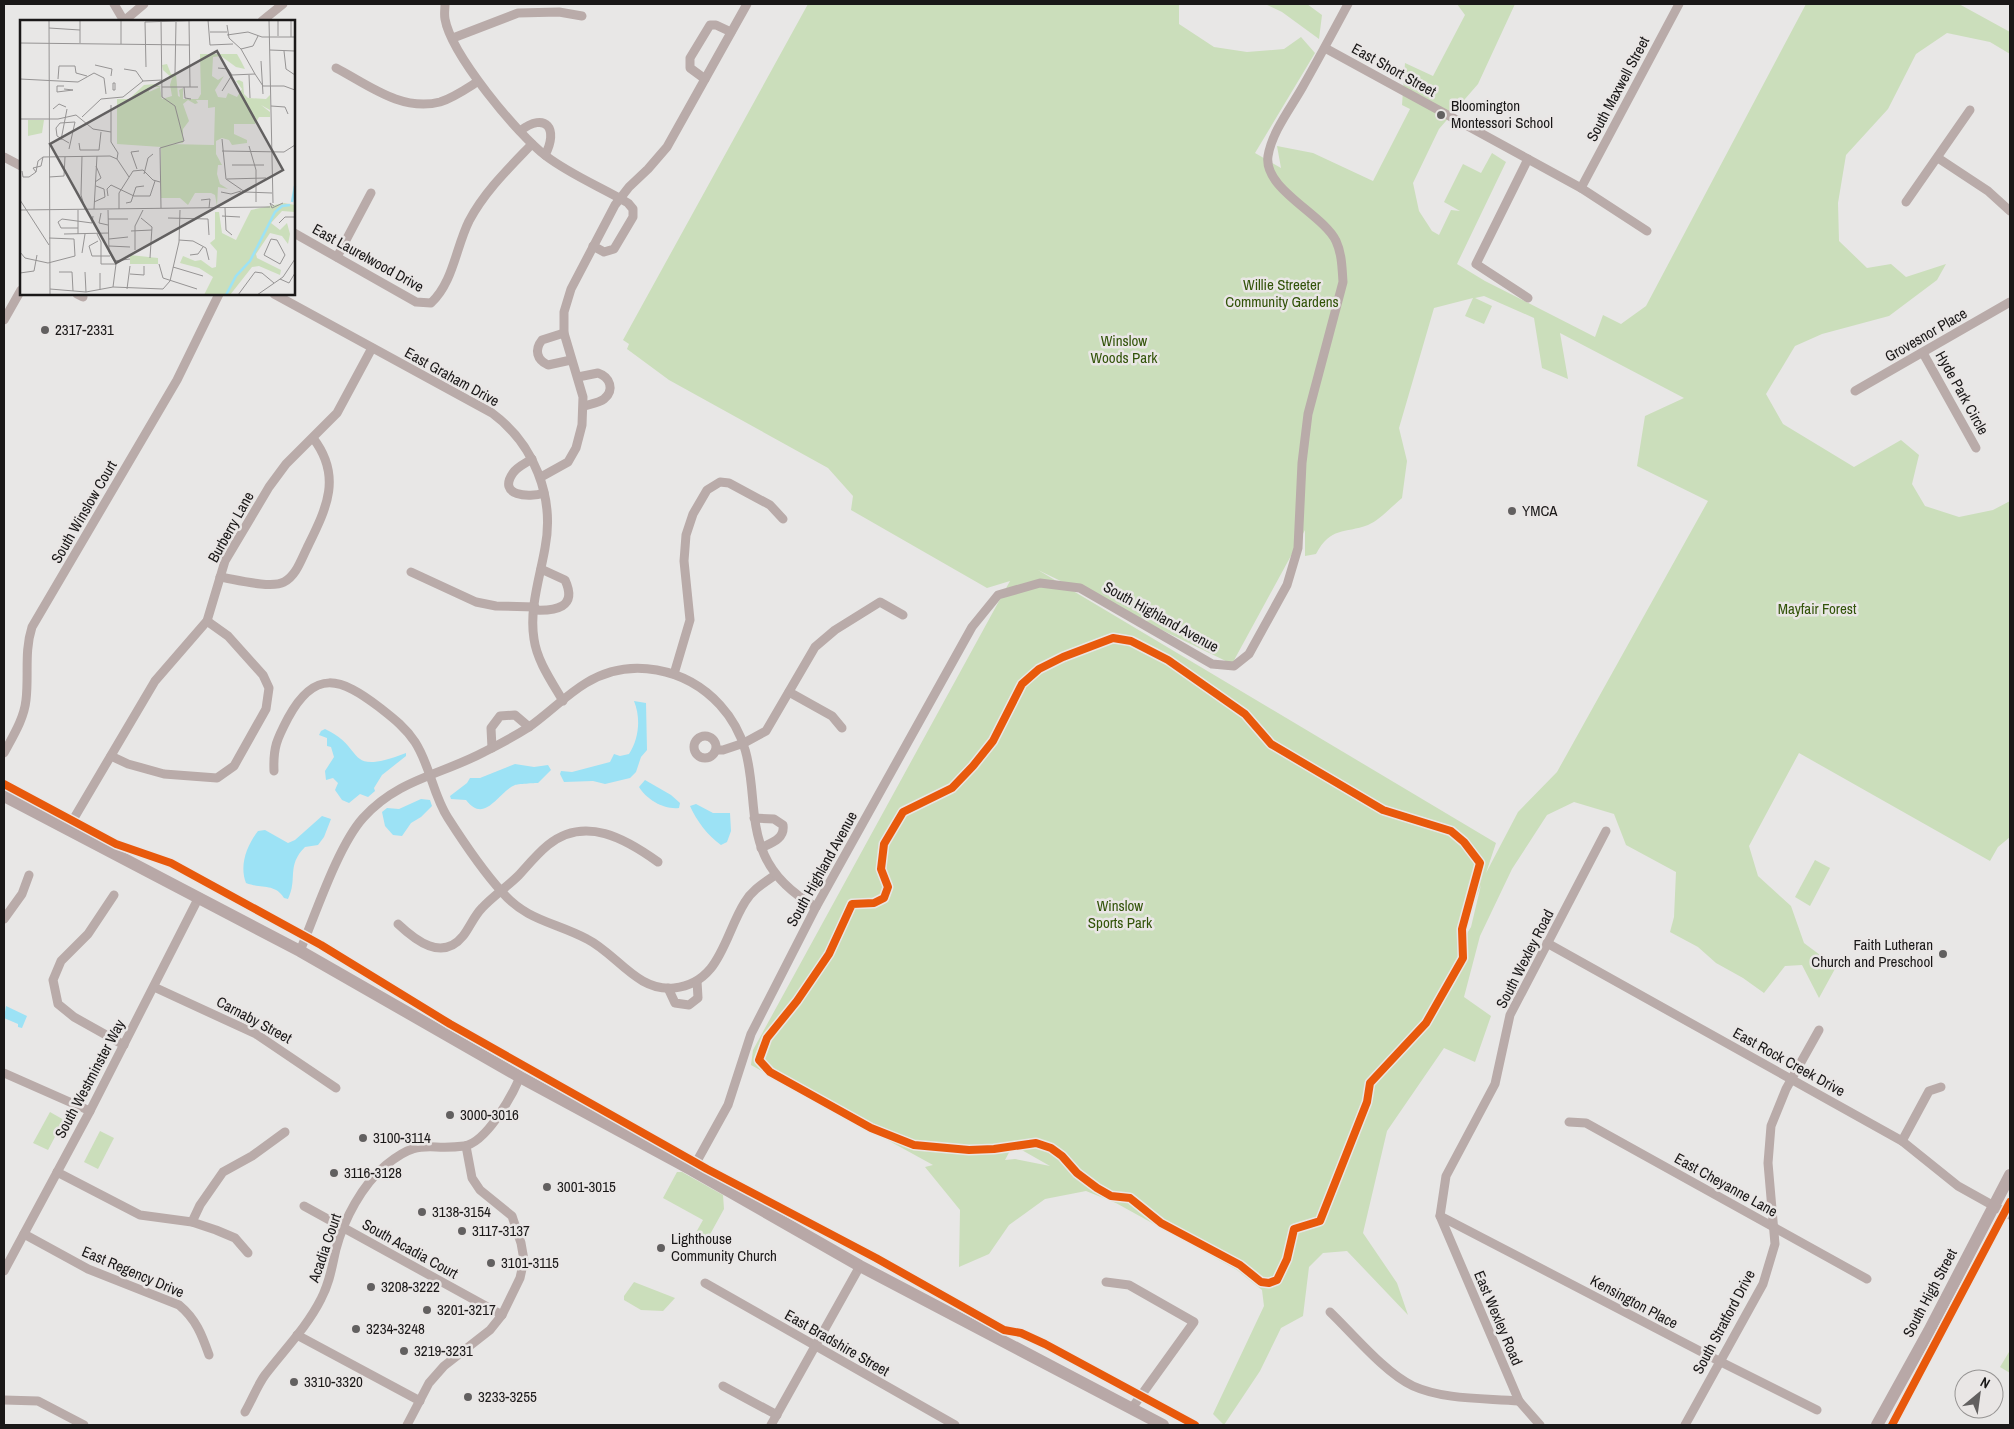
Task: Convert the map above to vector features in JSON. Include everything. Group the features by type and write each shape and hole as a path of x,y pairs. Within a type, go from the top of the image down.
{"main road":[{"path":"4,796 300,951 520,1077 692,1170 860,1266 1163,1425"},
{"name":"South High Street","path":"1877,1425 2010,1175"}],"street":[{"path":"114,4 123,20"},
{"path":"125,20 144,4"},
{"path":"263,20 283,4"},
{"path":"445,4 445,20 452,38 477,82 520,131 545,155 631,206 634,213 617,246 612,251 604,252 593,246"},
{"path":"541,477 563,466 571,457 580,436 584,406 578,378 564,333 564,312 569,295 593,246 620,198 667,147 746,4"},
{"name":"South Highland Avenue","path":"692,1170 728,1105 751,1034 816,907 972,628 998,595 1040,583 1080,588 1212,664 1234,666 1250,654 1287,585 1298,548 1302,463 1308,414 1343,282 1342,259 1335,240 1322,224 1278,184 1269,170 1268,158 1274,137 1348,4"},
{"name":"South Maxwell Street","path":"1581,188 1679,4"},
{"path":"452,38 518,13 559,12 582,16"},
{"path":"706,79 690,68 690,58 710,25 716,24 731,32"},
{"name":"East Short Street","path":"1325,48 1581,188 1647,232"},
{"path":"336,68 383,94 403,102 440,102 477,82"},
{"path":"1906,202 1970,110"},
{"path":"520,131 533,123 544,123 549,126 552,137 545,155"},
{"name":"East Laurelwood Drive","path":"295,234 416,302 431,304 448,277 464,233 480,203 498,179 532,144"},
{"path":"4,157 20,165"},
{"path":"1938,158 1988,191 2010,211"},
{"path":"1528,159 1476,264 1528,298"},
{"path":"337,257 371,193"},
{"path":"4,320 20,292"},
{"name":"South Winslow Court","path":"4,753 20,722 26,701 26,655 32,627 177,380 219,295"},
{"name":"East Graham Drive","path":"276,295 492,413 514,433 532,459 541,477 544,493 547,511 546,545 534,609 533,628 537,651 563,701"},
{"name":"Grovesnor Place","path":"1855,391 2010,302"},
{"path":"564,333 542,340 537,354 539,359 548,366 571,360"},
{"name":"Burberry Lane","path":"67,830 155,681 207,621 225,561 278,474 337,413 372,348"},
{"name":"Hyde Park Circle","path":"1923,353 1976,448"},
{"path":"578,378 598,373 607,378 610,386 608,395 602,401 584,406"},
{"path":"220,577 272,585 283,582 294,574 322,519 330,487 327,461 313,438"},
{"path":"532,459 513,474 510,483 511,488 517,494 526,497 544,493"},
{"path":"674,674 690,620 684,561 686,534 693,514 712,483 729,483 770,505 783,519"},
{"path":"411,572 476,602 496,606 556,611 567,600 569,593 565,580 561,576 541,570"},
{"path":"716,750 723,750 744,743 766,731 815,647 835,630 880,602 903,615"},
{"path":"111,756 128,764 164,774 217,778 234,766 266,709 269,688 263,676 228,636 207,621"},
{"path":"300,951 340,856 361,820 393,791 492,748 529,727 585,684 615,671 645,668 674,674 698,686 721,705 735,725 744,743 749,760 754,818 761,848 775,875 787,888 816,907"},
{"path":"274,771 273,751 276,741 295,706 310,690 330,683 356,689 396,721 416,743 448,818 501,891 530,916 589,940 642,981 661,988 697,981 714,966 748,898 756,888 775,875"},
{"path":"789,692 832,716 842,728"},
{"path":"492,748 491,728 500,716 515,716 529,727"},
{"path":"754,818 774,819 783,825 784,830 780,837 761,848"},
{"path":"398,924 425,946 445,947 461,938 482,907 548,845 558,839 578,832 595,831 611,834 641,850 658,862"},
{"name":"South Wexley Road","path":"1440,1216 1446,1176 1495,1084 1510,1015 1606,831"},
{"path":"4,918 22,894 29,875"},
{"path":"114,895 88,934 61,961 53,980 58,1004 74,1017 124,1045"},
{"name":"South Westminster Way","path":"4,1271 90,1111 199,897"},
{"name":"East Rock Creek Drive","path":"1548,943 1791,1080 1902,1140 1958,1186 2010,1215"},
{"path":"668,988 675,1003 689,1005 695,1002 699,995 697,981"},
{"name":"Carnaby Street","path":"154,987 256,1034 336,1088"},
{"name":"South Stratford Drive","path":"1685,1425 1763,1284 1774,1244 1768,1163 1771,1126 1791,1080 1819,1030"},
{"path":"4,1073 90,1111"},
{"path":"407,1425 430,1383 444,1366 490,1330 502,1315 520,1278 524,1260 522,1243 512,1216 480,1190 472,1178 466,1146 483,1135 512,1094 520,1077"},
{"path":"1902,1140 1929,1091 1941,1087"},
{"name":"East Cheyanne Lane","path":"1570,1122 1586,1123 1867,1279"},
{"path":"192,1222 200,1205 223,1172 252,1156 284,1132"},
{"name":"Acadia Court","path":"245,1412 264,1377 297,1335 321,1300 332,1276 343,1228 366,1188 381,1169 396,1156 415,1146 466,1146"},
{"path":"57,1172 140,1215 192,1222 235,1238 248,1253"},
{"name":"South Acadia Court","path":"304,1206 502,1315"},
{"name":"Kensington Place","path":"1440,1216 1817,1410"},
{"name":"East Wexley Road","path":"1440,1216 1519,1402 1540,1425"},
{"name":"East Regency Drive","path":"24,1234 88,1269 179,1305 190,1314 198,1326 209,1355"},
{"path":"770,1425 816,1347 860,1266"},
{"path":"1106,1282 1129,1285 1194,1322 1132,1408"},
{"name":"East Bradshire Street","path":"705,1283 943,1422 955,1425"},
{"path":"1330,1312 1385,1366 1412,1386 1446,1395 1519,1402"},
{"path":"297,1335 420,1401"},
{"path":"723,1386 777,1415"},
{"path":"4,1400 38,1401 84,1425"}],"green space":[{"path":"808,4 1179,4 1179,24 1214,47 1247,52 1284,49 1301,37 1315,53 1255,153 1281,168 1277,146 1313,153 1373,181 1410,109 1402,105 1405,63 1433,76 1465,15 1457,4 1515,4 1478,84 1439,129 1413,183 1419,211 1432,231 1439,235 1451,210 1460,211 1444,202 1463,164 1481,173 1492,153 1506,162 1457,264 1485,281 1595,337 1603,315 1621,324 1646,306 1806,4 1959,4 2010,32 2010,54 1990,42 1947,33 1916,54 1888,109 1846,155 1838,203 1839,241 1867,268 1891,264 1906,277 1946,264 1937,280 1889,316 1822,334 1795,346 1766,394 1783,424 1854,467 1901,440 1919,455 1912,484 1925,506 1959,517 1993,510 2010,501 2010,837 1998,847 1990,861 1799,753 1749,846 1758,876 1791,906 1804,943 1836,967 1819,998 1802,965 1785,966 1764,993 1743,978 1716,963 1698,947 1670,932 1674,917 1676,872 1626,845 1614,814 1574,802 1547,815 1512,869 1480,936 1464,997 1491,1016 1475,1062 1444,1048 1387,1131 1363,1233 1397,1283 1408,1315 1347,1251 1323,1253 1309,1267 1303,1316 1281,1328 1260,1371 1224,1425 1213,1414 1264,1306 1262,1290 1237,1270 1116,1203 1086,1191 1045,1199 1009,1225 989,1254 959,1267 960,1210 925,1167 933,1165 751,1065 753,1050 1010,581 987,588 851,510 853,496 828,468 669,380 627,349 629,344 623,340","holes":["1484,296 1534,318 1542,368 1568,379 1560,333 1684,398 1645,416 1637,466 1708,501 1557,772 1518,812 1486,873 1496,843 1038,570 1232,664 1305,530 1305,556 1316,554 1327,539 1333,535 1372,523 1402,498 1407,461 1399,428 1434,308 1473,298 1465,316 1484,324 1492,306 1475,298","1481,885 1471,927 1458,946","1013,1145 1050,1166 1015,1159 1005,1160"]},
{"path":"1265,4 1307,4 1322,15 1319,39 1282,12"},
{"path":"1815,860 1830,868 1810,906 1795,897"},
{"path":"50,1112 64,1120 48,1150 33,1143"},
{"path":"100,1131 114,1138 98,1169 84,1162"},
{"path":"677,1172 682,1172 723,1195 724,1209 708,1238 703,1239 694,1236 703,1220 663,1198"},
{"path":"634,1282 675,1298 663,1311 641,1310 624,1300 624,1296"},
{"path":"2009,1352 2010,1352 2010,1373 2000,1367"}],"water":[{"path":"634,701 646,703 647,750 641,757 636,772 630,778 605,784 593,781 564,782 560,774 561,771 572,772 610,762 614,754 620,756 629,754 635,742 638,728 638,714"},
{"path":"325,729 338,736 364,761 386,760 406,753 406,756 382,775 374,788 375,791 368,797 360,794 349,803 342,800 335,790 338,783 333,778 326,780 325,771 334,757 331,747 327,746 327,738 319,735"},
{"path":"515,764 534,767 548,765 551,770 538,783 515,785 485,808 473,807 466,800 451,799 450,796 467,783 470,778 480,778"},
{"path":"645,780 671,795 680,803 679,808 667,807 656,803 646,796 639,787"},
{"path":"421,799 430,800 432,806 421,817 411,823 402,836 393,835 385,826 382,812 387,808 399,809"},
{"path":"696,804 713,813 730,813 731,831 727,842 721,845 703,827 690,806"},
{"path":"322,816 331,819 324,837 318,845 305,847 299,854 294,867 291,892 288,899 272,888 246,883 243,869 245,856 250,842 258,831 265,830 288,843 295,840"},
{"path":"6,1006 27,1016 22,1028 18,1027 18,1024 4,1018"}],"cycle path":[{"path":"1113,638 1131,641 1168,660 1245,714 1271,744 1383,810 1451,831 1464,842 1480,863 1462,929 1463,958 1426,1023 1370,1083 1367,1102 1320,1221 1294,1229 1287,1259 1277,1280 1269,1283 1261,1282 1240,1265 1161,1223 1130,1198 1111,1196 1097,1188 1077,1173 1062,1156 1051,1148 1036,1143 994,1149 969,1150 914,1145 871,1128 770,1072 759,1060 767,1038 797,1001 829,954 852,904 874,903 884,898 888,887 881,869 884,844 903,812 952,788 973,766 993,741 1022,684 1039,669 1063,657 1113,638"},
{"path":"4,784 116,844 171,863 321,945 450,1024 707,1169 876,1258 1004,1330 1021,1333 1045,1344 1195,1425"},
{"path":"1892,1425 2010,1202"}],"place":[{"name":"Bloomington Montessori School","path":"1441,115"},
{"name":"2317-2331","path":"45,330"},
{"name":"YMCA","path":"1512,511"},
{"name":"Faith Lutheran Church and Preschool","path":"1943,954"},
{"name":"3000-3016","path":"450,1115"},
{"name":"3100-3114","path":"363,1138"},
{"name":"3116-3128","path":"334,1173"},
{"name":"3001-3015","path":"547,1187"},
{"name":"3138-3154","path":"422,1212"},
{"name":"3117-3137","path":"462,1231"},
{"name":"Lighthouse Community Church","path":"661,1248"},
{"name":"3101-3115","path":"491,1263"},
{"name":"3208-3222","path":"371,1287"},
{"name":"3201-3217","path":"427,1310"},
{"name":"3234-3248","path":"356,1329"},
{"name":"3219-3231","path":"404,1351"},
{"name":"3310-3320","path":"294,1382"},
{"name":"3233-3255","path":"468,1397"}],"park label":[{"name":"Willie Streeter Community Gardens","path":"1282,294"},
{"name":"Winslow Woods Park","path":"1124,350"},
{"name":"Mayfair Forest","path":"1817,609"},
{"name":"Winslow Sports Park","path":"1120,914"}]}
